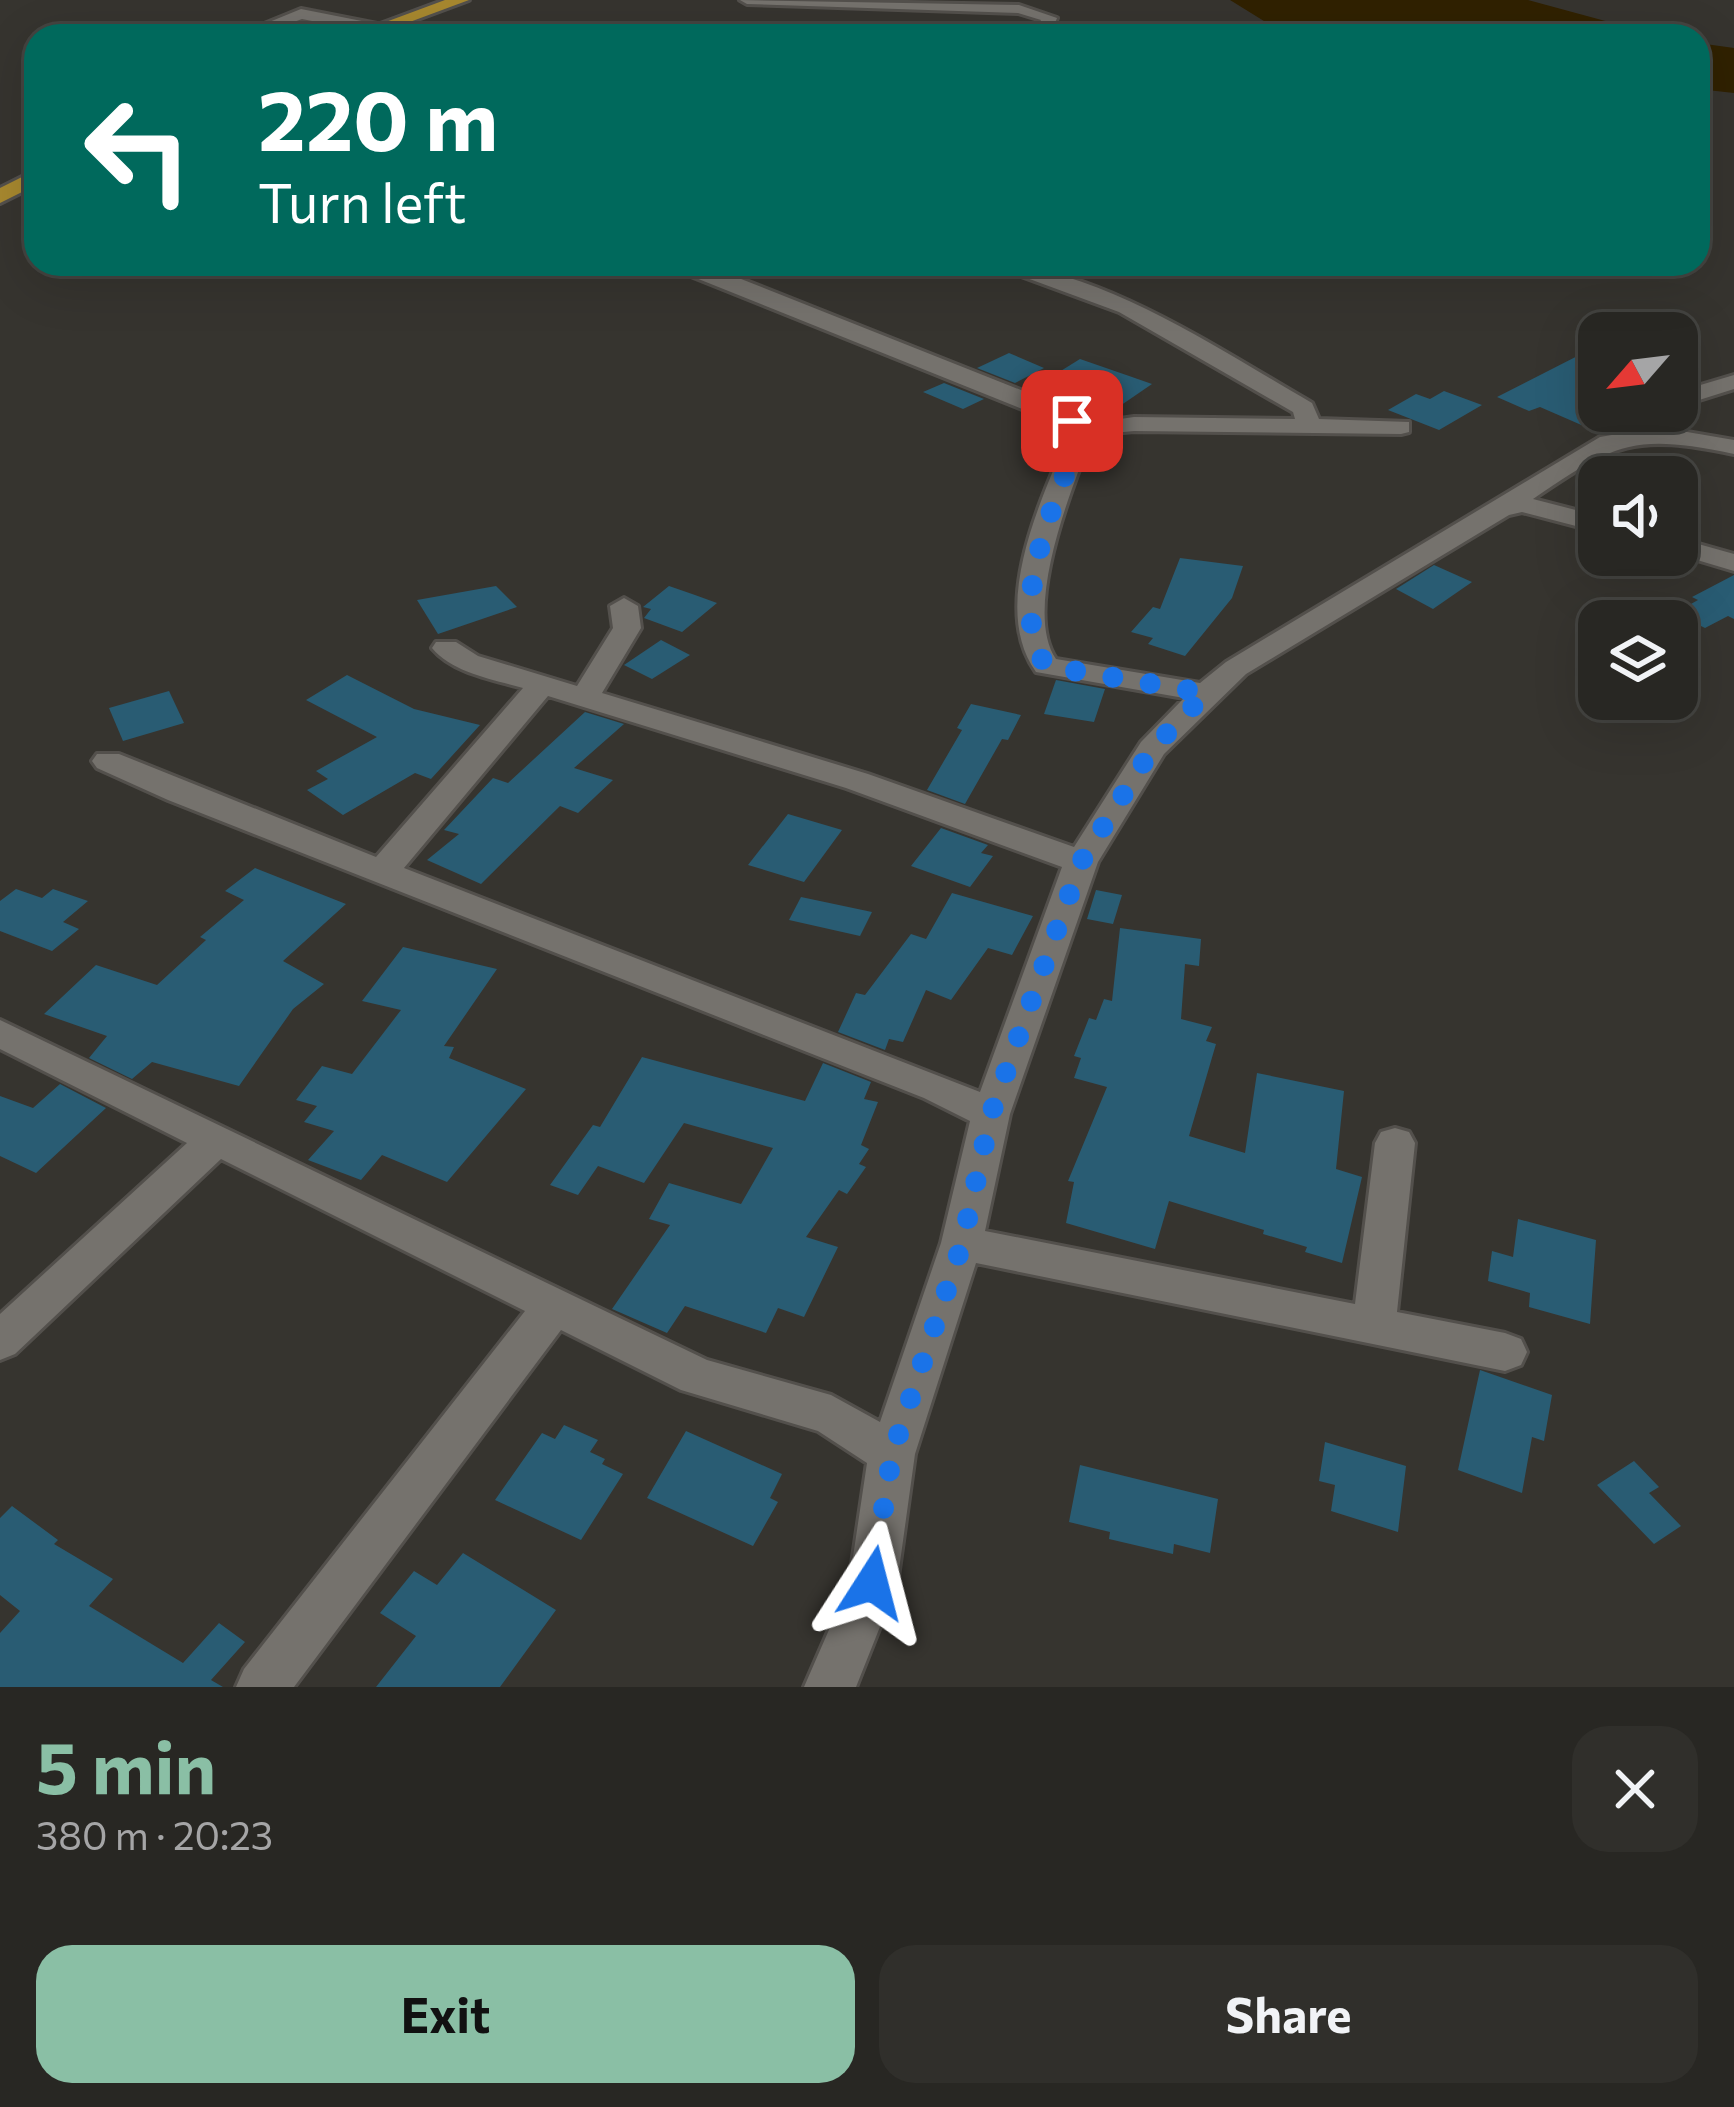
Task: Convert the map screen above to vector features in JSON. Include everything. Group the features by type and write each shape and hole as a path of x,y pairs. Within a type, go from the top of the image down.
{"main road":[{"path":"391,24 461,0"}],"street":[{"path":"747,0 1019,9 1049,18 1047,24"},
{"path":"272,24 312,14 355,24"},
{"path":"713,276 1048,409 1072,421 1079,438"},
{"path":"1035,276 1127,307 1304,408 1309,424"},
{"path":"1698,393 1734,382"},
{"path":"1206,693 1046,666 1036,652 1032,616 1041,532 1079,438 1097,427 1134,424 1401,427"},
{"path":"830,1687 872,1583 892,1454 962,1244 991,1114 1081,862 1152,749 1236,668 1622,432"},
{"path":"1615,436 1677,434 1734,447"},
{"path":"1500,509 1522,504 1578,519"},
{"path":"1698,552 1734,563"},
{"path":"586,695 627,628 624,606"},
{"path":"446,648 468,662 856,781 1081,862"},
{"path":"381,873 541,686"},
{"path":"109,761 381,873 938,1088 991,1114"},
{"path":"0,1033 697,1376 831,1414 892,1454"},
{"path":"0,1341 218,1138"},
{"path":"1374,1326 1395,1143"},
{"path":"962,1244 1505,1352"},
{"path":"262,1687 554,1306"}],"shaded area":[{"path":"1230,0 1528,0 1609,22 1604,24 1269,24"},
{"path":"1710,45 1734,48 1734,93 1710,90"}],"building":[{"path":"1009,353 1044,368 1015,383 977,368"},
{"path":"1578,356 1578,424 1540,407 1529,411 1497,397"},
{"path":"1080,359 1152,384 1117,408 1043,382"},
{"path":"944,383 984,399 963,409 923,392"},
{"path":"1444,391 1482,405 1439,430 1388,410 1416,394 1430,399"},
{"path":"1180,558 1243,566 1232,598 1185,656 1148,644 1153,638 1131,632 1153,607 1160,609"},
{"path":"1434,565 1472,582 1433,609 1396,589"},
{"path":"1734,575 1734,619 1728,616 1705,628 1698,624 1698,600 1692,597"},
{"path":"496,586 517,607 438,634 417,600"},
{"path":"669,586 717,603 682,632 644,618 651,609 643,607"},
{"path":"661,640 690,655 652,679 624,665"},
{"path":"347,675 414,709 480,725 431,779 415,773 343,815 307,790 328,779 316,771 377,737 306,700"},
{"path":"1056,680 1105,689 1094,722 1044,714"},
{"path":"169,691 184,723 123,741 109,708"},
{"path":"971,704 1021,715 965,804 927,790 962,730 957,728"},
{"path":"585,712 624,724 574,768 613,780 578,813 560,806 481,884 427,860 459,834 444,830 493,778 508,783"},
{"path":"788,814 842,830 804,882 748,865"},
{"path":"941,828 988,845 981,853 993,856 970,887 911,866"},
{"path":"255,868 346,904 283,961 324,984 293,1009 239,1086 152,1062 132,1079 89,1058 107,1036 44,1014 96,965 157,985 206,940 200,937 244,900 225,891"},
{"path":"16,889 42,898 53,889 88,901 63,922 79,929 52,951 0,931 0,901"},
{"path":"1096,890 1122,895 1113,924 1087,919"},
{"path":"952,893 1033,916 1012,955 988,948 951,1000 926,990 903,1042 889,1039 885,1050 838,1032 856,993 865,995 911,934 926,939"},
{"path":"801,897 872,912 860,936 789,920"},
{"path":"1120,928 1201,939 1199,966 1185,964 1181,1019 1212,1027 1206,1041 1216,1044 1189,1136 1245,1153 1257,1073 1344,1091 1336,1169 1362,1177 1342,1263 1305,1252 1307,1247 1263,1234 1264,1230 1169,1201 1155,1249 1066,1223 1074,1182 1068,1181 1107,1087 1074,1078 1081,1058 1074,1056 1089,1018 1096,1020 1104,999 1112,1001"},
{"path":"403,947 497,969 444,1046 454,1047 449,1058 526,1089 447,1182 382,1155 361,1180 308,1160 334,1131 304,1122 317,1106 296,1100 322,1066 352,1074 401,1010 362,1001"},
{"path":"642,1057 805,1101 823,1063 871,1082 864,1099 878,1102 861,1145 869,1149 859,1164 866,1167 847,1194 839,1190 806,1237 838,1247 804,1317 778,1308 766,1333 685,1306 667,1333 612,1309 670,1225 649,1219 669,1183 741,1204 773,1148 684,1123 644,1183 598,1166 578,1195 550,1185 593,1125 600,1127"},
{"path":"60,1084 106,1108 36,1173 0,1156 0,1096 33,1108"},
{"path":"1518,1219 1596,1240 1590,1324 1529,1307 1530,1293 1488,1281 1492,1251 1513,1257"},
{"path":"1480,1370 1552,1395 1544,1441 1532,1437 1522,1493 1458,1470"},
{"path":"564,1425 598,1440 590,1452 623,1474 581,1540 495,1500 542,1433 555,1439"},
{"path":"686,1431 782,1474 770,1498 778,1502 753,1546 647,1498"},
{"path":"1325,1442 1406,1466 1398,1532 1331,1511 1335,1485 1319,1481"},
{"path":"1634,1461 1659,1487 1649,1493 1681,1526 1654,1544 1597,1485"},
{"path":"1080,1465 1218,1499 1210,1553 1174,1544 1173,1554 1109,1539 1110,1532 1069,1522"},
{"path":"12,1506 58,1540 54,1544 113,1579 89,1606 183,1663 219,1623 245,1642 211,1680 223,1687 0,1687 0,1633 20,1611 0,1595 0,1518"},
{"path":"463,1553 556,1610 500,1687 376,1687 416,1636 380,1613 414,1571 437,1585"}],"route":[{"path":"872,1583 892,1454 962,1244 991,1114 1081,862 1152,749 1206,693 1046,666 1036,652 1032,616 1041,532 1079,438 1072,421"}]}
